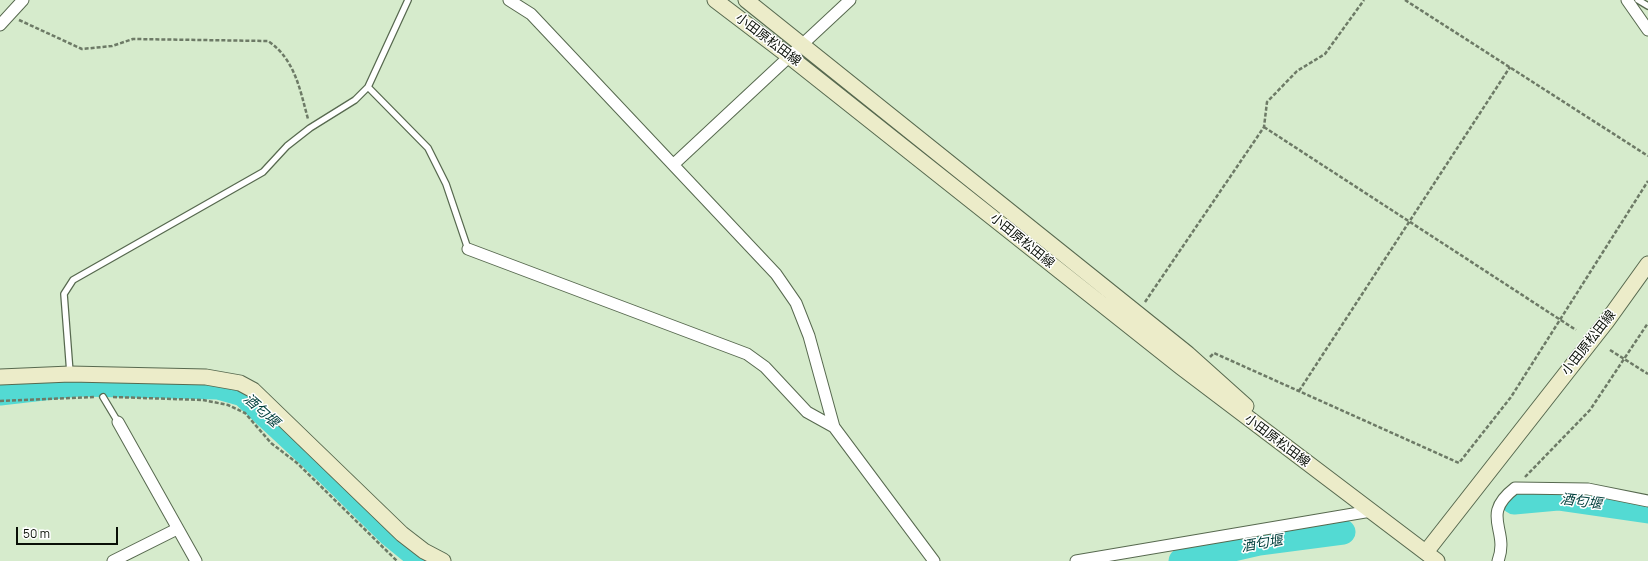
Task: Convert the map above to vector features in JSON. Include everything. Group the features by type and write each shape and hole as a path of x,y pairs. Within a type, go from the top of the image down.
{"main road":[{"name":"小田原松田線","path":"715,0 790,57 1181,367 1432,557 1648,264"},
{"name":"小田原松田線","path":"746,0 1200,365 1330,481"},
{"path":"0,377 70,374 206,377 240,383 254,390 402,534 424,551 443,561"}],"street":[{"path":"0,25 10,16 23,0"},
{"path":"509,0 531,14 674,164 776,274 796,303 809,336 834,428 934,561"},
{"path":"674,164 850,0"},
{"path":"1627,0 1648,30"},
{"path":"468,249 747,354 765,367 807,412 834,428"},
{"path":"118,422 196,561"},
{"path":"1498,561 1502,551 1496,512 1499,504 1515,488 1588,489 1648,501"},
{"path":"1076,561 1371,511"},
{"path":"113,561 177,529"}],"lane":[{"path":"70,374 64,294 73,280 263,172 287,146 310,128 355,100 368,87 408,0"},
{"path":"1638,0 1648,6"},
{"path":"368,87 428,148 446,184 468,249"},
{"path":"103,397 118,422"}],"path":[{"path":"1137,314 1264,127 1267,102 1297,71 1325,54 1364,0"},
{"path":"1405,0 1648,156"},
{"path":"10,16 82,49 112,46 134,39 268,41 278,48 296,74 310,128"},
{"path":"1299,391 1510,67"},
{"path":"1264,127 1410,220 1576,330"},
{"path":"1200,365 1214,353 1459,463 1510,397 1648,181"},
{"path":"1515,488 1590,410 1648,323"},
{"path":"1610,350 1648,374"},
{"path":"0,401 103,397 203,400 228,405 245,413 271,443 297,463 398,561"}],"waterway":[{"name":"酒匂堰","path":"0,393 78,384 218,387 243,394 327,472 390,534 423,561"},
{"name":"酒匂堰","path":"1514,502 1558,498 1648,511"},
{"name":"酒匂堰","path":"1181,561 1259,543 1343,532"}]}
